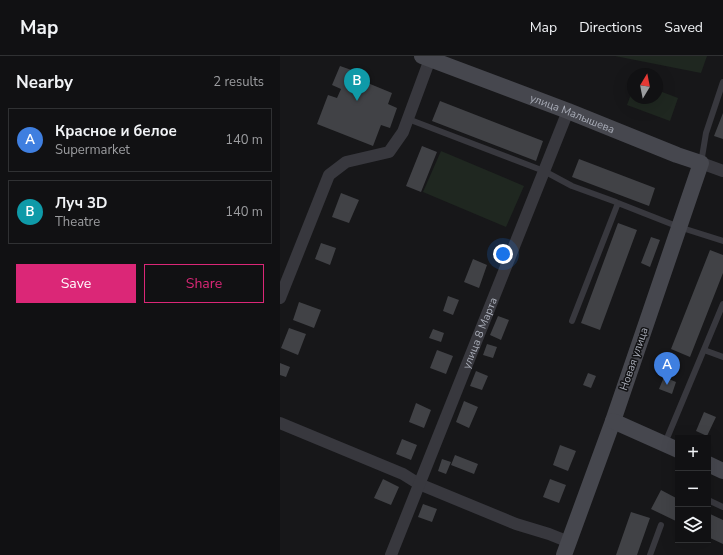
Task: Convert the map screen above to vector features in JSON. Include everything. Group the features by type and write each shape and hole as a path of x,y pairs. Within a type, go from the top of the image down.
{"main road":[{"name":"улица Малышева","path":"426,58 701,163"},
{"name":"Новая улица","path":"566,548 613,421 701,163"},
{"path":"613,421 671,447"},
{"path":"711,465 723,471"}],"street":[{"path":"280,298 329,175 346,162 389,152 403,132 426,58"},
{"name":"улица 8 Марта","path":"391,555 568,111"},
{"name":"улица Малышева","path":"701,163 723,171"},
{"path":"280,423 402,474 419,484 516,524 549,534 566,548"}],"lane":[{"path":"701,163 706,133 723,82"},
{"path":"408,118 544,171 572,186 616,202"},
{"path":"572,321 618,203 723,241"},
{"path":"671,447 691,378 723,304"},
{"path":"704,350 723,357"},
{"path":"711,501 723,507"},
{"path":"650,555 661,525"}],"shaded area":[{"path":"615,56 707,56 701,73"},
{"path":"663,92 678,98 670,121 627,105 663,104"},
{"path":"441,151 524,186 506,227 423,192"}],"building":[{"path":"340,66 360,73 358,79 392,93 388,104 397,108 390,128 381,125 373,146 317,124 328,95 337,98 341,89 332,85"},
{"path":"440,101 543,141 536,161 432,121"},
{"path":"723,113 723,139 714,136"},
{"path":"422,146 437,152 421,192 406,186"},
{"path":"579,159 655,188 649,206 572,177"},
{"path":"341,193 359,200 349,223 332,217"},
{"path":"618,223 637,230 600,330 581,323"},
{"path":"651,237 660,240 650,267 641,263"},
{"path":"321,243 336,248 330,265 315,259"},
{"path":"710,250 723,255 723,273 690,357 671,349"},
{"path":"473,259 487,265 479,288 464,282"},
{"path":"448,296 459,300 453,315 443,311"},
{"path":"299,302 321,310 314,328 293,320"},
{"path":"498,316 509,320 501,340 490,335"},
{"path":"289,328 306,334 298,355 281,348"},
{"path":"433,329 444,333 441,342 429,338"},
{"path":"487,344 497,347 493,358 483,355"},
{"path":"437,350 453,356 446,374 430,368"},
{"path":"280,363 290,367 286,377 280,375"},
{"path":"476,371 488,376 482,390 470,386"},
{"path":"588,373 596,376 591,388 583,385"},
{"path":"664,377 676,382 672,394 659,389"},
{"path":"464,401 478,407 469,428 456,422"},
{"path":"416,403 431,410 424,428 409,422"},
{"path":"704,412 716,417 707,435 696,431"},
{"path":"402,439 417,445 411,460 396,454"},
{"path":"560,445 576,451 568,471 553,465"},
{"path":"455,455 478,464 474,474 451,465"},
{"path":"442,459 451,462 446,474 438,471"},
{"path":"383,479 399,487 391,505 374,498"},
{"path":"550,479 566,485 559,503 543,497"},
{"path":"661,490 675,497 675,521 651,509"},
{"path":"423,504 437,509 432,522 418,517"},
{"path":"631,512 650,518 637,555 616,555"},
{"path":"711,514 723,520 723,544 711,538"}],"place":[{"name":"Луч 3D","path":"357,101"},
{"name":"Красное и белое","path":"667,385"}]}
